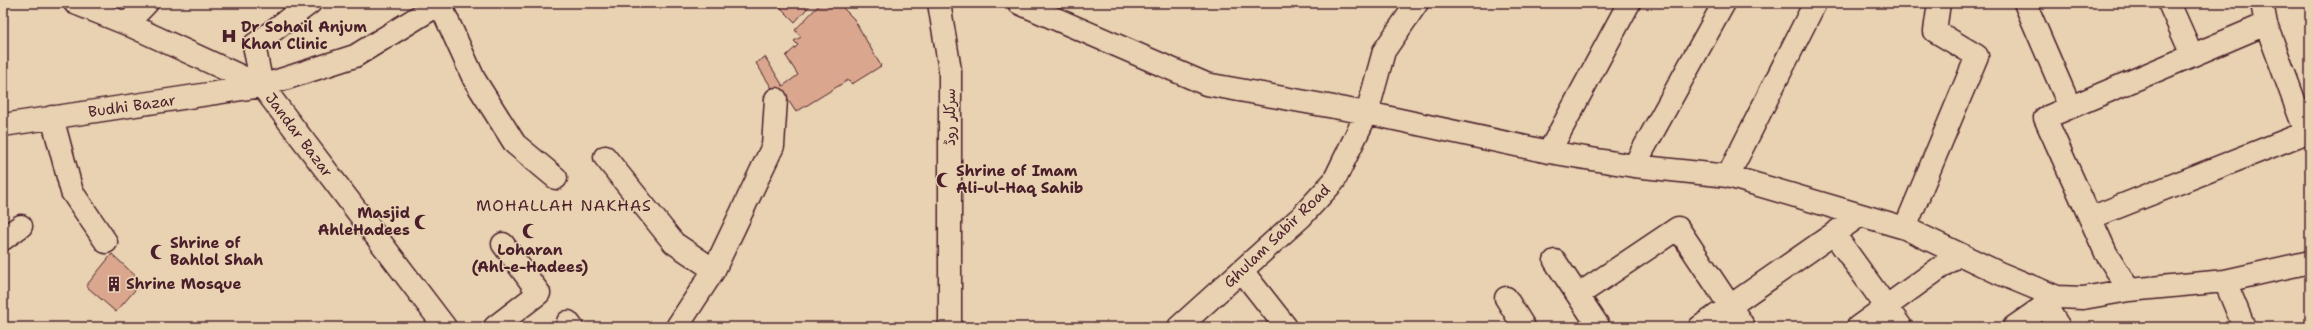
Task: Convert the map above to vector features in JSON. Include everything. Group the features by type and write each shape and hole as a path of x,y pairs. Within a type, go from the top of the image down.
{"street":[{"name":"Jandar Bazar","path":"75,3 127,24 262,86 445,327"},
{"path":"127,24 147,3"},
{"path":"262,86 254,45 310,3"},
{"path":"440,3 474,79 515,144 556,178"},
{"name":"Budhi Bazar","path":"3,125 262,86 355,56 440,3"},
{"name":"سرکلر روڈ","path":"939,3 950,70 950,327"},
{"path":"1019,3 1206,84 1367,113 1549,152 1634,166 1728,176 1859,216 1905,228 2051,301 2059,327"},
{"name":"Ghulam Sabir Road","path":"1179,327 1301,217 1334,181 1367,113 1384,51 1417,3"},
{"path":"1549,152 1630,3"},
{"path":"1634,166 1724,3"},
{"path":"1728,176 1815,3"},
{"path":"1905,228 1977,56 1935,31 1939,3"},
{"path":"2025,3 2070,107"},
{"path":"2169,3 2192,55"},
{"path":"2090,218 2308,132 2264,13 2192,55 2045,118 2090,218 2106,253 2129,290"},
{"path":"677,327 714,270 773,146 776,99"},
{"path":"52,118 72,192 106,242"},
{"path":"606,157 674,243 714,270"},
{"path":"1700,327 1859,216"},
{"path":"3,239 21,226"},
{"path":"1578,295 1678,228 1744,327"},
{"path":"1834,234 1901,327"},
{"path":"495,327 539,293 503,244"},
{"path":"1858,327 1959,254"},
{"path":"1556,261 1599,327"},
{"path":"2014,327 2051,301 2083,298 2129,290 2225,281 2310,262"},
{"path":"1242,271 1286,327"},
{"path":"2225,281 2244,327"},
{"path":"1506,298 1524,327"}],"building":[{"path":"776,3 812,3 795,22"},
{"path":"821,3 838,3 854,19 881,66 852,84 848,80 796,112 786,97 780,101 756,63 765,57 783,86 798,75 786,56 798,45 794,41 801,37 795,30"},
{"name":"Shrine Mosque","path":"112,254 142,282 116,312 86,286"}],"place":[{"name":"Dr Sohail Anjum Khan Clinic","path":"229,36"},
{"name":"Shrine of Imam Ali-ul-Haq Sahib","path":"944,180"},
{"name":"Masjid AhleHadees","path":"422,222"},
{"name":"Loharan (Ahl-e-Hadees)","path":"530,231"},
{"name":"Shrine of Bahlol Shah","path":"158,252"},
{"name":"Shrine Mosque","path":"114,284"}],"district":[{"name":"MOHALLAH NAKHAS","path":"564,205"}]}
